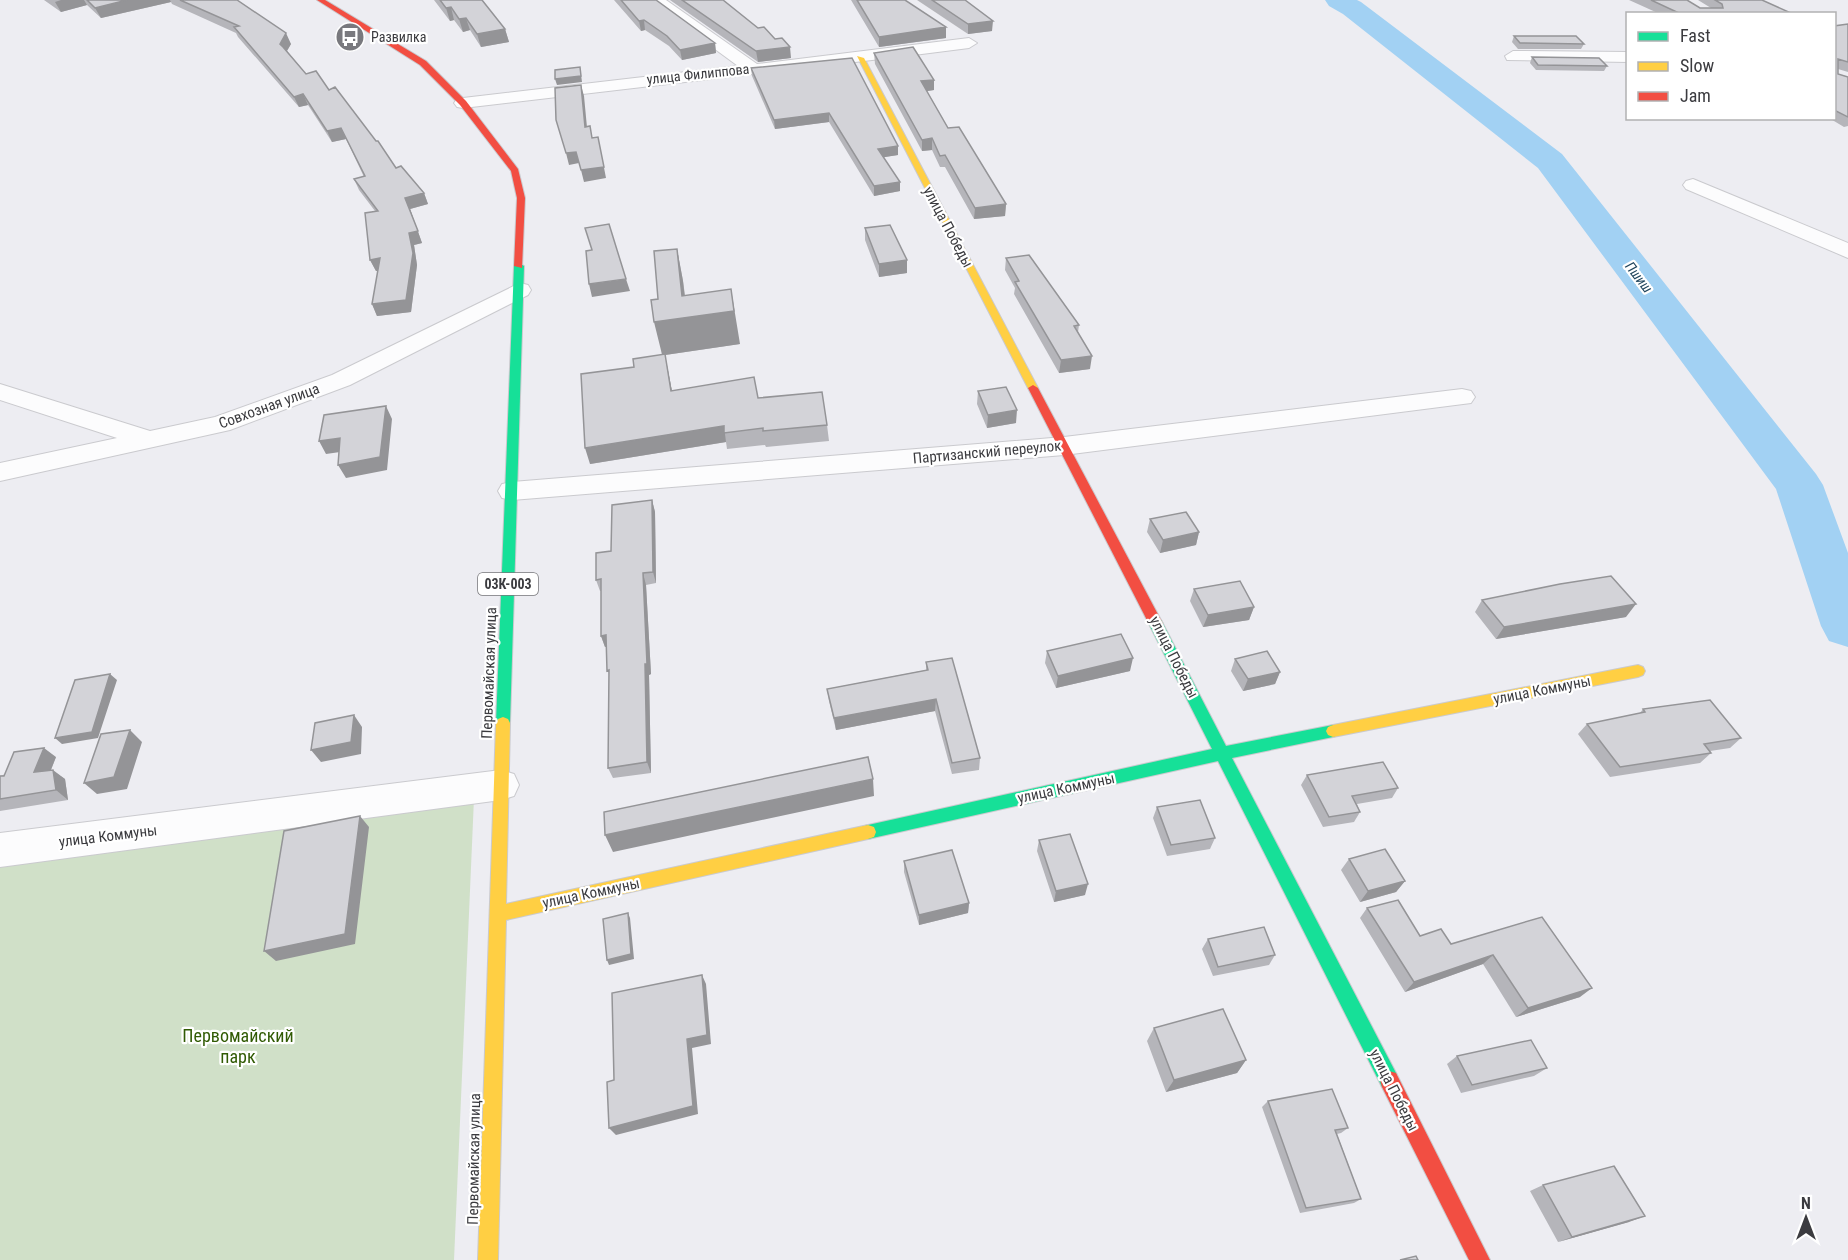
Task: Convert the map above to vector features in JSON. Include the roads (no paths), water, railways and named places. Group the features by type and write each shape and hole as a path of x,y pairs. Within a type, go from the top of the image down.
{"street":[{"name":"Первомайская улица","path":"320,0 423,63 463,103 515,171 521,198 496,914 488,1260"},
{"path":"657,0 752,68"},
{"name":"улица Филиппова","path":"463,103 752,68 860,58 969,43 950,31"},
{"path":"1513,56 1626,57"},
{"name":"улица Победы","path":"860,58 1224,753 1480,1260"},
{"path":"1693,185 1848,251"},
{"name":"Совхозная улица","path":"0,472 221,424 341,380 519,290"},
{"path":"0,392 148,439"},
{"name":"Партизанский переулок","path":"512,491 1064,446 1462,397"},
{"name":"улица Коммуны","path":"496,914 1224,753 1638,671"},
{"name":"улица Коммуны","path":"0,850 501,785"}],"waterway":[{"name":"Пшиш","path":"1338,0 1352,8 1550,161 1799,485 1848,626"}],"place":[{"name":"Развилка","path":"350,37"}],"park label":[{"name":"Первомайский парк","path":"238,1045"}]}
